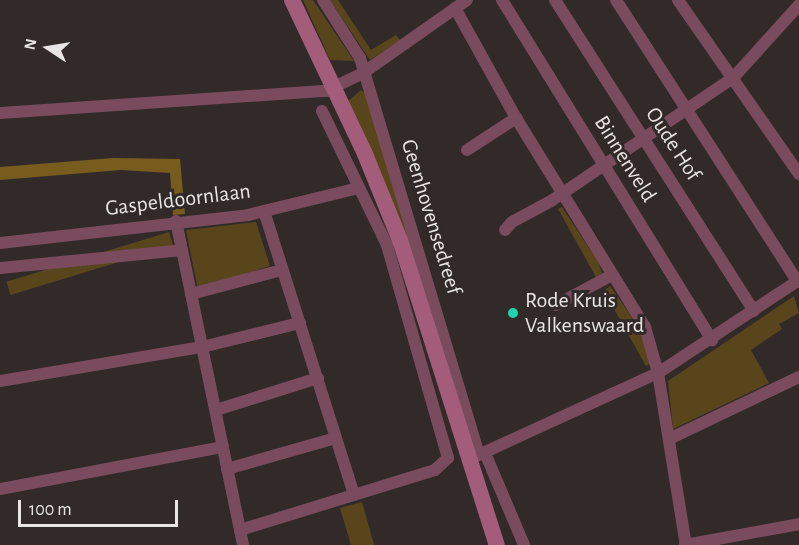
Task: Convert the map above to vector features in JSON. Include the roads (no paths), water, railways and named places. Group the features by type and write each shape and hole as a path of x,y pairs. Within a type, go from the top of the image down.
{"street":[{"name":"Geenhovensedreef","path":"292,0 329,89 400,240 477,456 524,545"},
{"name":"Geenhovensedreef","path":"323,0 360,58 477,456 497,545"},
{"path":"0,113 329,89 363,73 467,0"},
{"name":"Binnenveld","path":"502,0 712,340"},
{"name":"Oude Hof","path":"555,0 754,311"},
{"path":"477,456 658,374 712,340 798,280 616,0"},
{"path":"678,0 799,174"},
{"path":"505,230 560,191 733,78 799,5"},
{"path":"455,8 516,118 610,276 645,327 658,374 686,545 799,524"},
{"path":"240,530 397,482 445,464 448,450 387,245 322,111"},
{"path":"467,150 516,118"},
{"name":"Gaspeldoornlaan","path":"0,243 264,211 359,188"},
{"path":"264,211 354,495"},
{"path":"176,221 243,545"},
{"path":"0,268 182,250"},
{"path":"191,294 282,270"},
{"path":"556,305 610,276"},
{"path":"0,381 202,347 300,323"},
{"path":"669,439 799,377"},
{"path":"216,411 318,378"},
{"path":"227,469 336,438"},
{"path":"0,489 223,447"}],"place":[{"name":"Rode Kruis Valkenswaard","path":"513,313"}]}
